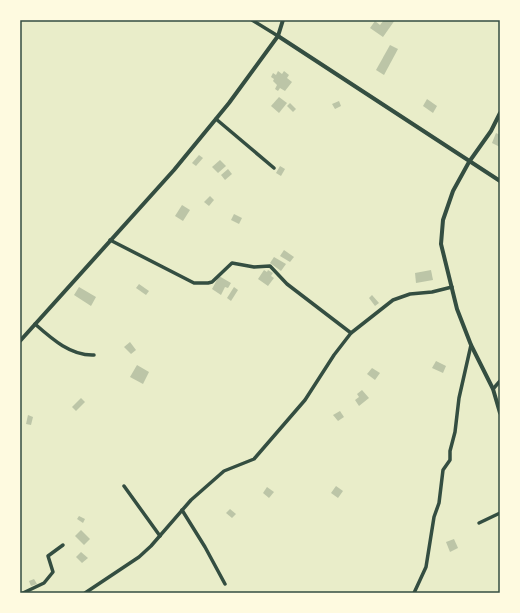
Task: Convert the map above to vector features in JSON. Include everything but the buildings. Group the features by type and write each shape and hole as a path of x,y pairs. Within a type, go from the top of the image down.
{"street":[{"path":"252,20 500,181"},
{"path":"20,341 174,170 216,119 278,36 283,20"},
{"path":"500,113 487,138 469,162 453,191 443,220 442,251 457,309 471,345 493,389 500,413"},
{"path":"216,119 274,168"},
{"path":"110,240 194,283 208,283 232,263 254,267 270,266 287,284 351,333"},
{"path":"85,593 139,557 160,536 182,510 224,471 254,459 305,400 331,358 351,333 393,300 410,294 432,292 452,287"},
{"path":"35,324 50,338 67,348 79,353 94,355"},
{"path":"414,593 426,567 434,517 439,503 443,470 450,460 450,451 455,432 459,398 471,345"},
{"path":"493,389 500,381"},
{"path":"124,486 160,536"},
{"path":"182,510 205,547 225,584"},
{"path":"479,522 500,513"},
{"path":"23,593 50,578 53,572 48,556 63,545"}]}
